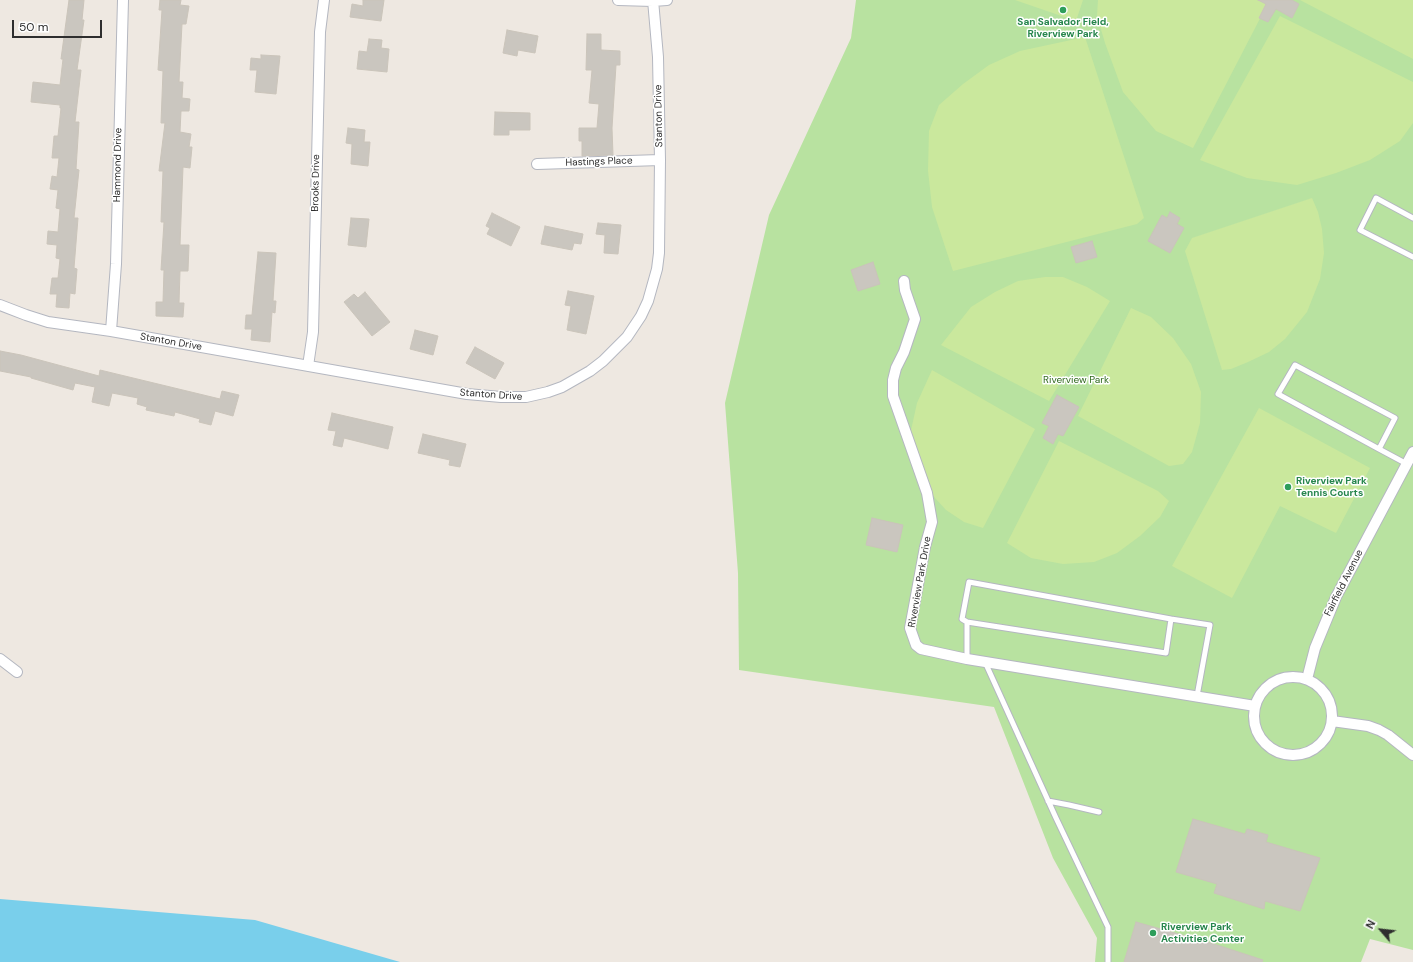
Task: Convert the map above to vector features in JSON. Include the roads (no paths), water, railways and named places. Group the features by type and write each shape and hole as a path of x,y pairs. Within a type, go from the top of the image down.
{"street":[{"name":"Hammond Drive","path":"111,331 116,264 123,0"},
{"name":"Brooks Drive","path":"308,366 313,332 320,32 324,0"},
{"path":"618,0 667,0"},
{"name":"Stanton Drive","path":"0,305 48,322 111,331 467,394 501,397 526,397 548,392 577,380 603,361 627,336 641,316 648,301 657,270 659,253 660,160 658,57 653,1"},
{"name":"Hastings Place","path":"537,164 660,160"},
{"name":"Riverview Park Drive","path":"904,281 905,290 915,319 904,352 896,368 893,380 893,396 927,493 932,522 925,547 910,628 916,645 921,650 985,662 1255,706"},
{"name":"Fairfield Avenue","path":"1307,679 1315,648 1336,597 1413,452"},
{"path":"0,659 17,672"},
{"path":"1294,677 1307,679 1318,685 1327,695 1332,708 1332,721 1329,733 1321,744 1311,752 1299,755 1286,755 1274,751 1264,743 1257,732 1254,719 1255,706 1260,694 1269,685 1281,678 1294,677"},
{"path":"1332,721 1368,726 1379,730 1388,735 1413,755"}],"lane":[{"path":"1413,218 1376,198 1360,230 1413,257"},
{"path":"1379,449 1395,418 1294,365 1278,394 1379,449 1407,464"},
{"path":"1171,619 1166,653 967,622 962,619 969,582 1210,625 1197,696"},
{"path":"967,622 967,658"},
{"path":"985,662 1048,801 1108,927 1108,962"},
{"path":"1048,801 1069,804 1098,812"}],"water":[{"path":"0,899 255,920 400,962 0,962"}],"place":[{"name":"San Salvador Field, Riverview Park","path":"1063,10"},
{"name":"Riverview Park Tennis Courts","path":"1288,487"},
{"name":"Riverview Park Activities Center","path":"1153,933"}],"park label":[{"name":"Riverview Park","path":"1076,380"}]}
